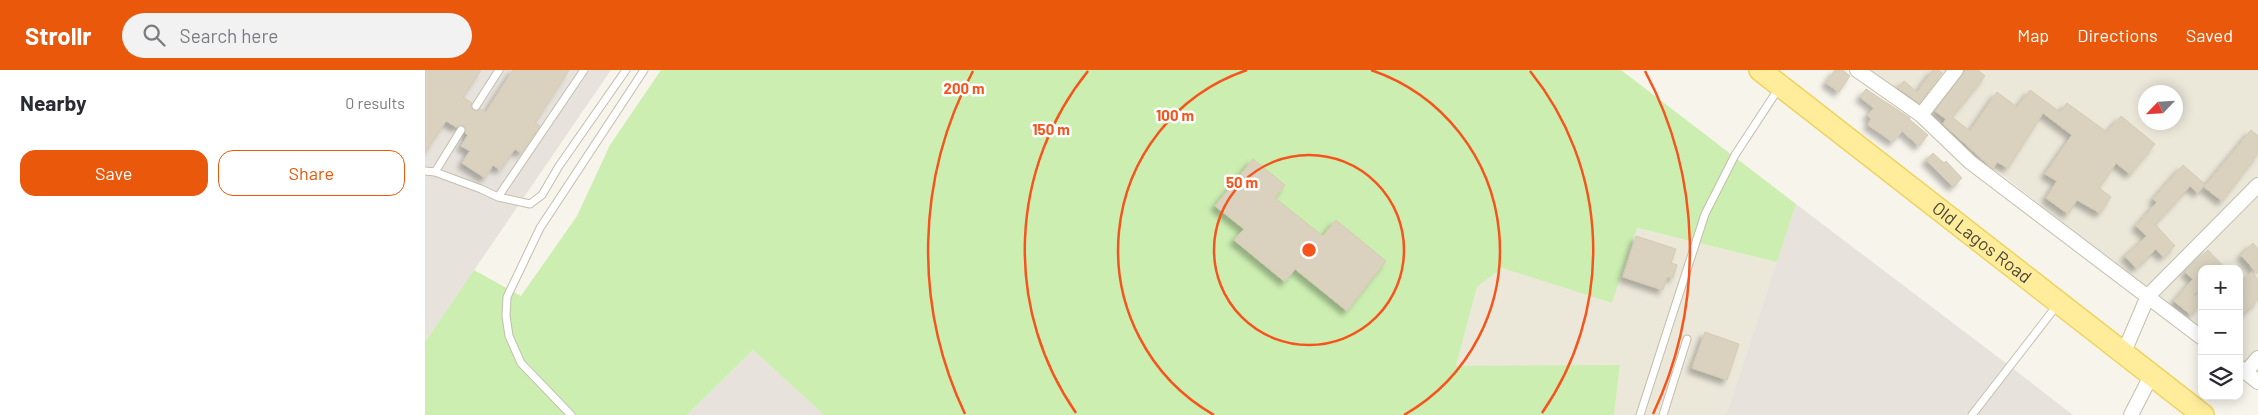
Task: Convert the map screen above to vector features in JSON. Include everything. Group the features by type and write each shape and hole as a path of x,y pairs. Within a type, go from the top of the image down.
{"main road":[{"name":"Old Lagos Road","path":"1760,70 2203,415"}],"street":[{"path":"1857,70 1921,115 1970,162 2198,335"},
{"path":"1921,115 1956,70"},
{"path":"2124,352 2148,296 2258,185"},
{"path":"2258,358 2243,370 2258,382"},
{"path":"2131,415 2152,374"}],"lane":[{"path":"476,106 499,70"},
{"path":"498,197 583,70"},
{"path":"425,171 435,172 498,197 530,204 542,195 559,166 625,70"},
{"path":"571,415 521,362 509,336 505,316 507,297 540,228 644,70"},
{"path":"1640,415 1705,214 1735,155 1781,86"},
{"path":"435,172 461,130"},
{"path":"1973,415 2060,302"},
{"path":"1663,415 1687,339"}],"shaded area":[{"path":"425,70 611,70 425,342"},
{"path":"1868,70 2258,70 2258,376 2243,364 2243,265 2198,265 2198,328"},
{"path":"1796,204 2011,367 2073,415 1726,415"},
{"path":"1636,228 1777,262 1726,415 1614,415 1620,366 1456,366 1477,287 1502,268 1612,303"},
{"path":"753,350 824,415 687,415"}],"green space":[{"path":"661,70 1621,70 1796,204 1777,262 1637,228 1612,303 1502,268 1477,287 1456,366 1620,365 1614,415 824,415 753,350 687,415 425,415 425,342 474,270 521,296 577,216 610,145"}],"building":[{"path":"425,70 481,70 463,97 472,103 473,110 480,109 486,112 513,70 569,70 535,123 540,126 521,153 515,149 500,170 493,165 485,178 462,163 470,151 461,146 468,135 465,133 466,130 463,125 456,127 446,121 425,153"},
{"path":"1835,70 1843,70 1850,76 1839,92 1826,83"},
{"path":"1933,70 1938,70 1942,73 1919,103 1898,88 1904,81 1917,92"},
{"path":"1965,70 1978,70 1985,76 1952,117 1970,131 1997,92 2017,107 2030,90 2060,112 2067,103 2107,132 2121,116 2155,144 2130,174 2116,163 2099,188 2111,197 2100,213 2077,200 2068,214 2046,198 2057,181 2045,174 2072,135 2043,113 2008,168 1997,162 1993,169 1943,124 1946,119 1935,111"},
{"path":"1866,89 1910,118 1928,135 1919,146 1902,131 1893,142 1868,125 1871,119 1867,115 1874,108 1860,97"},
{"path":"2251,130 2258,136 2258,154 2222,201 2204,187"},
{"path":"1933,153 1944,163 1946,161 1962,178 1953,187 1926,160"},
{"path":"1253,159 1285,185 1275,198 1323,236 1336,220 1386,261 1347,311 1295,269 1285,282 1234,240 1244,229 1215,206"},
{"path":"2183,165 2205,184 2198,193 2190,186 2155,224 2175,246 2163,257 2156,249 2136,268 2125,256 2147,236 2136,226 2157,202 2153,199"},
{"path":"1636,236 1676,249 1671,263 1677,265 1673,278 1667,277 1663,290 1623,277"},
{"path":"2253,243 2258,249 2258,274 2241,255"},
{"path":"2208,250 2222,265 2198,265 2198,292 2194,294 2198,298 2198,307 2191,315 2174,301 2193,279 2185,272"},
{"path":"2252,272 2258,280 2258,300 2243,313 2243,310 2243,280"},
{"path":"1705,332 1739,344 1727,380 1692,368"}]}
